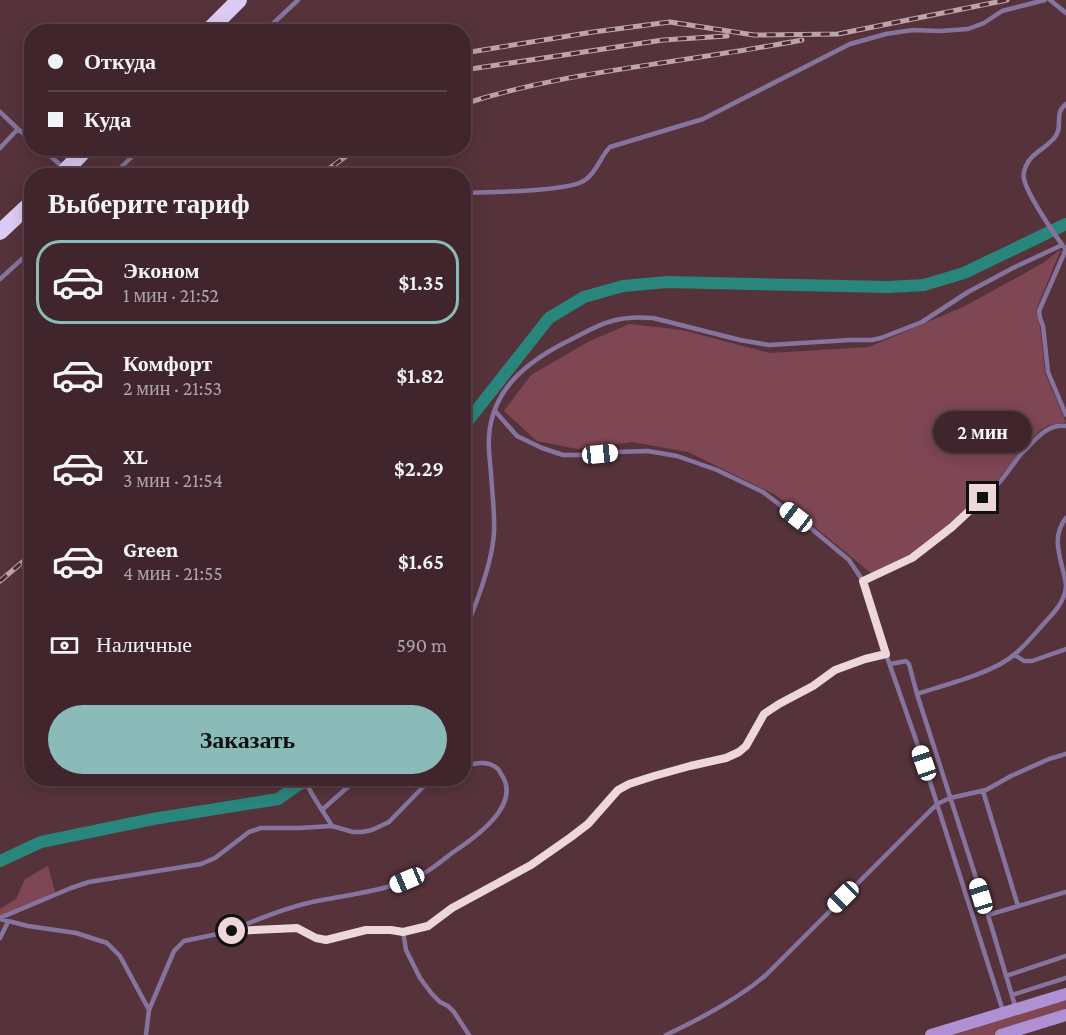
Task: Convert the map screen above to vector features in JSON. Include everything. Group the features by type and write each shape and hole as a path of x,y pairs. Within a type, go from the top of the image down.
{"highway":[{"path":"215,24 239,0"},
{"path":"67,168 79,156"},
{"path":"0,232 24,210"}],"main road":[{"path":"931,1035 1066,994"},
{"path":"1001,1035 1066,1015"}],"lane":[{"path":"272,24 298,0"},
{"path":"471,193 556,188 577,184 585,180 596,169 610,147 703,119 850,44 886,34 913,30 968,29 984,24 1002,11 1045,0"},
{"path":"1050,0 1066,13"},
{"path":"1065,248 1032,197 1024,182 1024,174 1031,158 1059,132 1059,112 1066,104"},
{"path":"0,112 24,134"},
{"path":"0,148 18,129"},
{"path":"48,156 59,168"},
{"path":"120,168 133,156"},
{"path":"471,613 486,571 494,536 495,511 491,474 490,426 500,396 514,378 558,346 610,321 624,318 653,318 769,345 872,340 922,322 969,292 1013,268 1065,248"},
{"path":"1065,248 1039,315 1043,326 1048,372 1066,415"},
{"path":"0,279 24,257"},
{"path":"495,411 517,436 562,455 648,451 677,456 717,470 763,492 849,561 863,581 937,804 1010,1011"},
{"path":"863,581 920,552 952,527 998,484 1021,454 1043,431 1051,427 1066,426"},
{"path":"916,693 976,675 1002,663 1015,655 1052,615 1066,591 1066,583 1060,566 1058,535 1066,518"},
{"path":"1015,655 1032,661 1066,649"},
{"path":"146,1035 149,1010 174,951 190,939 232,931 297,928 316,938 326,940 373,929 403,932 428,926 452,908 531,865 582,830 618,790 629,784 726,758 739,752 746,746 764,714 779,704 813,686 835,670 886,654"},
{"path":"890,664 906,661 909,664 916,693 1012,995 1010,1011"},
{"path":"666,1035 697,1020 749,989 766,975 937,804 950,798 983,791 1049,759 1066,754"},
{"path":"232,931 261,917 311,902 388,888 427,872 477,836 494,819 505,801 506,783 498,769 486,763 471,764"},
{"path":"308,786 332,826"},
{"path":"323,809 349,786"},
{"path":"0,919 89,882 201,864 215,858 249,832 261,828 332,826 353,832 372,830 389,822 425,786"},
{"path":"983,791 1018,906"},
{"path":"988,915 1066,892"},
{"path":"0,919 28,926 76,933 107,943 120,956 149,1010"},
{"path":"0,938 8,921"},
{"path":"403,932 406,950 420,978 432,994 454,1012 469,1035"},
{"path":"1006,976 1066,956"},
{"path":"1012,995 1066,978"}],"shaded area":[{"path":"1061,249 1036,310 1045,373 1066,422 1049,425 1039,431 994,484 950,525 910,556 871,573 776,495 688,452 632,442 577,449 537,441 504,411 531,375 588,342 629,324 682,330 770,353 869,347 965,306 1043,263"},
{"path":"48,866 55,892 0,917 0,909 16,899 25,879"},
{"path":"1066,996 1066,1015 1001,1035 941,1035"}],"waterway":[{"path":"471,417 549,318 584,297 623,286 667,282 888,287 924,285 964,273 1066,224"},
{"path":"0,861 41,842 153,819 278,799 297,786"}],"railway":[{"path":"471,52 670,22 754,35 838,34 1007,0"},
{"path":"471,69 663,40 727,36"},
{"path":"471,102 562,79 802,40"},
{"path":"330,168 347,156"},
{"path":"0,581 24,561"}],"route":[{"path":"232,931 297,928 316,938 326,940 373,929 403,932 428,926 484,889 531,865 582,830 618,790 629,784 726,758 739,752 746,746 764,714 813,686 835,670 886,654 863,581 912,558 952,527 983,498"}]}
